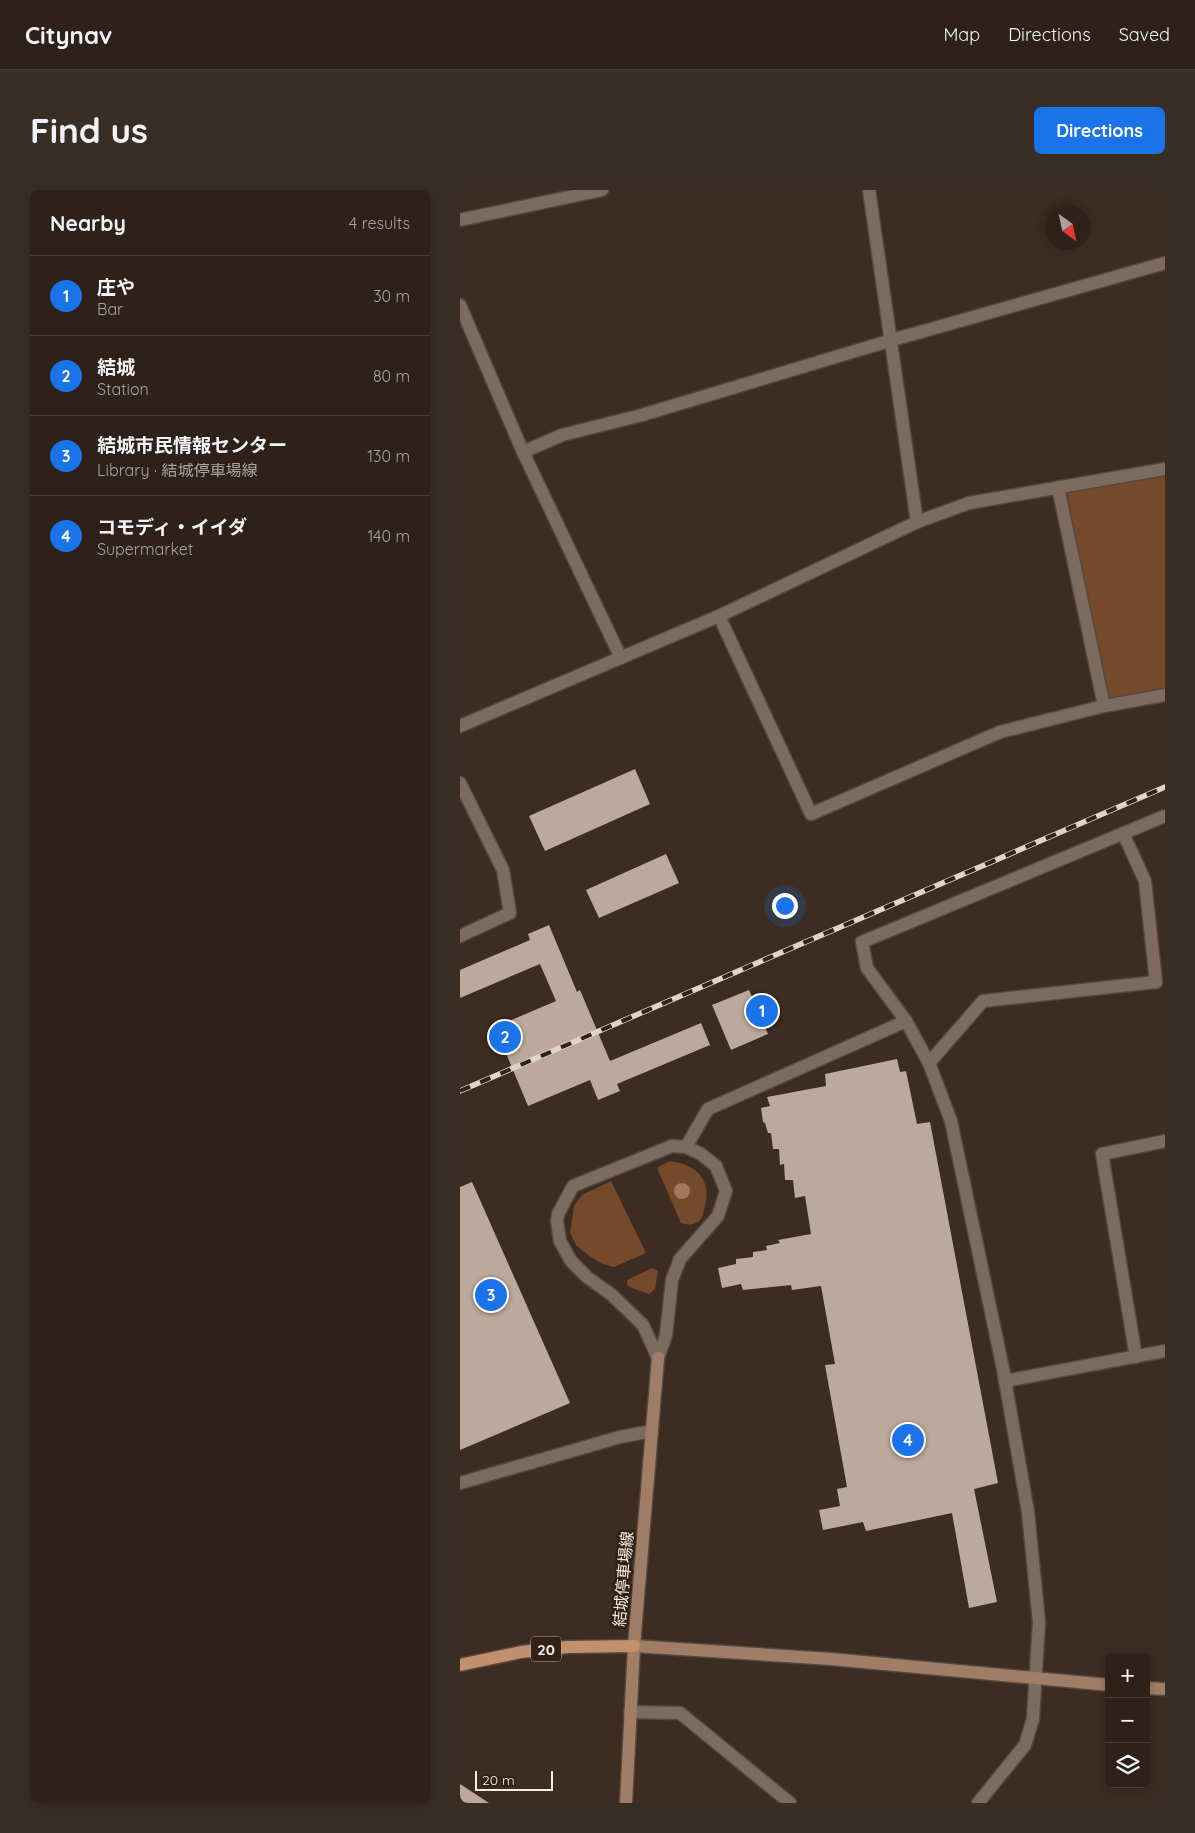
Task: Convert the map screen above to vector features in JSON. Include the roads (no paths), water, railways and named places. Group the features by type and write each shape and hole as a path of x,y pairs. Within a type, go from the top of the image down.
{"main road":[{"name":"20","path":"460,1665 521,1652 568,1647 634,1646"}],"street":[{"path":"460,220 602,190"},
{"path":"869,190 917,522"},
{"path":"523,452 562,435 642,416 892,340 1165,263"},
{"path":"460,305 523,452 621,658"},
{"path":"460,726 719,616 917,522 969,503 1165,469"},
{"path":"1058,487 1104,706"},
{"path":"719,616 811,814 1000,732 1104,706 1165,695"},
{"path":"460,783 503,870 510,914 460,936"},
{"path":"978,1803 1025,1745 1033,1719 1039,1622 1028,1512 1005,1380 951,1121 929,1063 906,1021 867,968 862,942 1165,816"},
{"path":"929,1063 983,1001 1156,982 1146,881 1124,833"},
{"path":"686,1147 708,1108 906,1021"},
{"path":"1136,1357 1102,1154 1165,1141"},
{"path":"672,1146 686,1147 701,1154 716,1166 726,1191 718,1216 680,1259 672,1280 666,1335 658,1358 643,1325 612,1295 587,1277 571,1261 560,1241 557,1221 558,1214 573,1186 672,1146"},
{"path":"1005,1380 1165,1351"},
{"name":"結城停車場線","path":"626,1803 634,1646 658,1358"},
{"path":"460,1483 620,1437 652,1431"},
{"path":"634,1646 832,1660 1105,1685"},
{"path":"1150,1688 1165,1689"},
{"path":"630,1712 680,1713 790,1803"}],"railway":[{"path":"460,1091 1165,787"}],"place":[{"name":"庄や","path":"762,1011"},
{"name":"結城","path":"505,1037"},
{"name":"結城市民情報センター","path":"491,1295"},
{"name":"コモディ・イイダ","path":"908,1440"}]}
